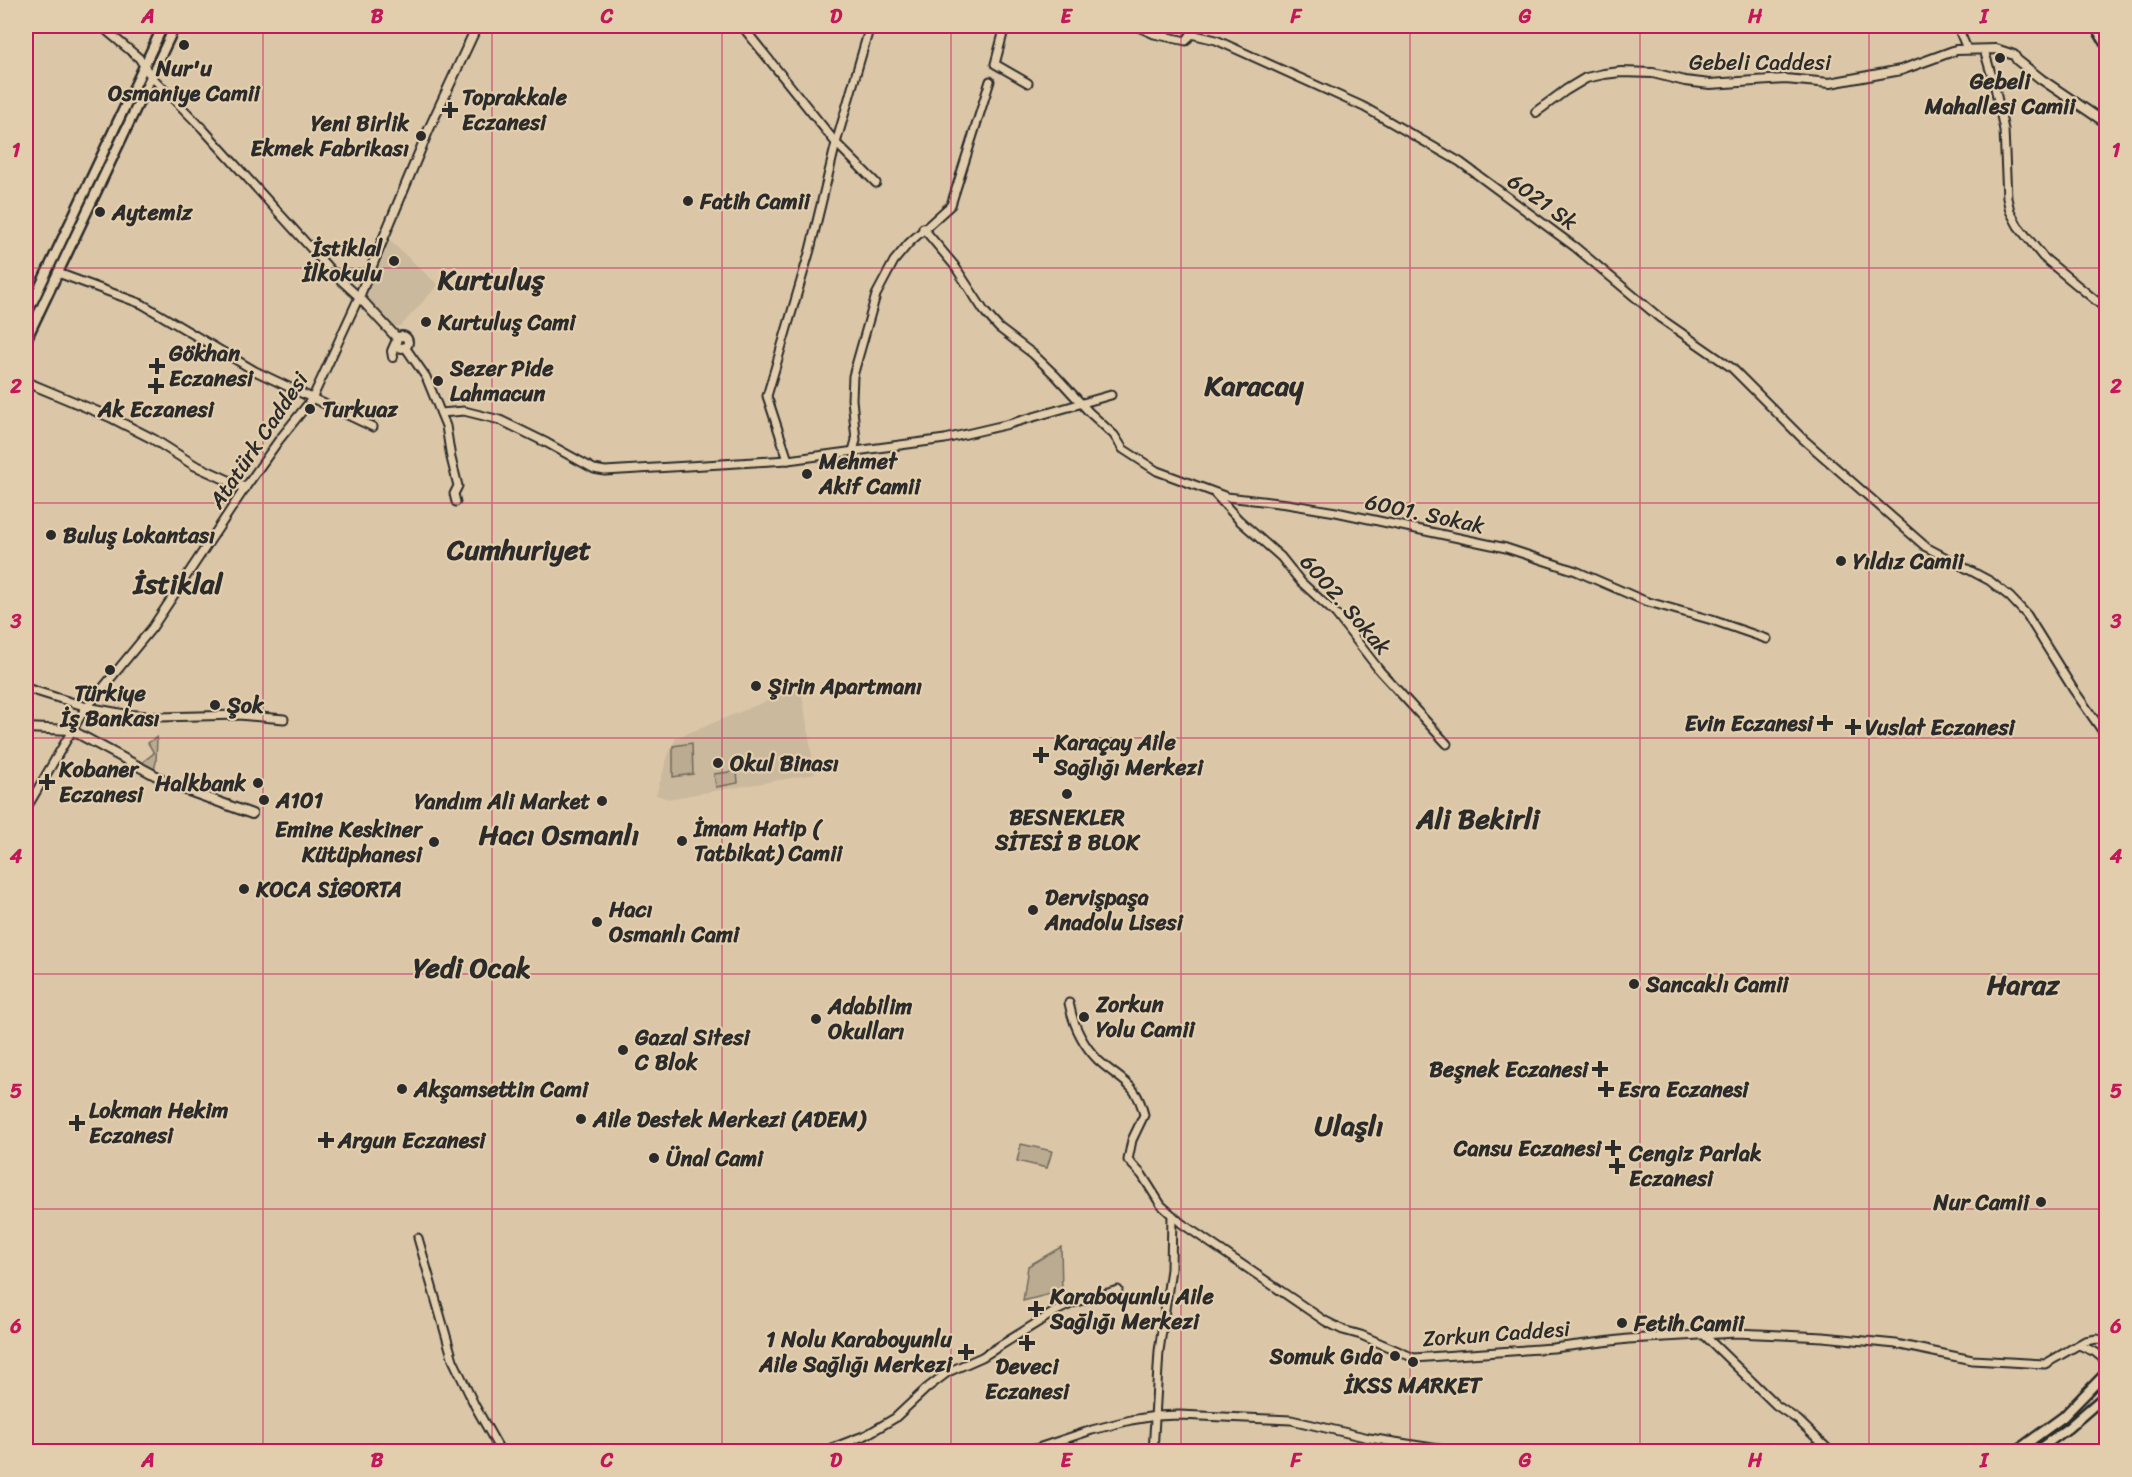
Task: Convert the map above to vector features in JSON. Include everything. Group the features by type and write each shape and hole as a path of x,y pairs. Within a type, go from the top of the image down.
{"main road":[{"path":"26,316 163,26"},
{"path":"26,340 175,26"},
{"name":"Atatürk Caddesi","path":"358,297 429,129 477,26"},
{"path":"2095,26 2106,44"},
{"name":"Gebeli Caddesi","path":"1536,112 1586,78 1604,74 1653,73 1710,84 1785,79 1830,83 1901,70 1956,50 1996,49 2014,55 2041,79 2106,123"},
{"path":"358,297 397,337 398,346 404,347"},
{"path":"26,382 110,417 153,439 194,465 245,488"},
{"path":"26,728 71,730 175,786 252,814 246,815 183,794 178,792 175,786"},
{"path":"2015,1452 2063,1417 2106,1373"},
{"path":"2035,1452 2077,1421 2106,1395"}],"street":[{"path":"94,26 137,62 144,65"},
{"path":"101,26 139,58 150,75 358,297"},
{"path":"742,26 837,143 876,183"},
{"path":"788,460 767,396 810,250 870,26"},
{"path":"1005,26 995,64 1028,83"},
{"name":"6021 Sk","path":"1136,26 1154,34 1186,41 1191,34 1216,40 1364,107 1460,162 1575,247 1660,318 1732,369 1802,438 1926,548 1990,581 2010,597 2027,615 2073,689 2106,736"},
{"path":"1962,26 1960,32 1967,49"},
{"path":"1984,50 2004,130 2007,198 2010,211 2018,226 2043,257 2106,309"},
{"path":"853,451 856,440 852,399 853,376 876,295 894,261 923,228 944,213 956,196 990,81"},
{"name":"6001. Sokak","path":"923,228 954,265 992,321 1033,354 1114,435 1123,449 1157,471 1227,497 1346,514 1506,548 1576,571 1645,601 1767,639"},
{"path":"58,273 142,304 255,371 373,427"},
{"name":"Atatürk Caddesi","path":"26,809 71,730 87,707 152,628 245,488 312,399 358,297"},
{"path":"404,347 426,377 446,426 458,486 454,494 456,502"},
{"path":"441,412 464,411 500,420 518,427 599,471 788,460 853,451 967,434 1112,395"},
{"name":"6002. Sokak","path":"1213,492 1239,520 1281,557 1300,582 1336,614 1380,671 1447,744"},
{"path":"26,688 87,707 125,714 159,717 239,715 284,718"},
{"name":"Zorkun Caddesi","path":"1069,1003 1078,1033 1089,1049 1101,1062 1127,1082 1135,1092 1144,1115 1132,1140 1128,1160 1142,1175 1161,1205 1199,1236 1325,1321 1414,1358 1702,1334 1823,1337 1896,1344 1972,1360 2008,1363 2049,1363 2079,1345"},
{"path":"1153,1452 1159,1351 1171,1269 1172,1215"},
{"path":"418,1238 453,1360 479,1415 501,1452"},
{"path":"822,1452 866,1435 895,1418 948,1372 982,1357 1056,1311 1073,1303 1118,1290"},
{"path":"1702,1334 1776,1405 1798,1420 1831,1452"},
{"path":"2079,1345 2097,1338 2106,1341"},
{"path":"2079,1345 2095,1352 2106,1361"},
{"path":"1022,1452 1092,1430 1156,1416 1207,1415 1291,1420 1369,1438 1458,1452"}],"shaded area":[{"name":"İstiklal İlkokulu","path":"387,238 438,285 401,326 392,327 360,296"},
{"path":"801,687 815,774 668,799 656,795 668,755 676,738"},
{"path":"157,737 156,762 151,772 139,765 154,753 148,743"},
{"path":"692,743 693,774 673,777 673,746"},
{"path":"737,771 738,783 716,787 714,774"},
{"path":"1021,1144 1052,1151 1047,1168 1017,1161"},
{"path":"1061,1247 1062,1291 1023,1301 1028,1266"}],"place":[{"name":"Nur'u Osmaniye Camii","path":"184,45"},
{"name":"Gebeli Mahallesi Camii","path":"2000,58"},
{"name":"Toprakkale Eczanesi","path":"450,110"},
{"name":"Yeni Birlik Ekmek Fabrikası","path":"421,136"},
{"name":"Fatih Camii","path":"688,201"},
{"name":"Aytemiz","path":"100,212"},
{"name":"İstiklal İlkokulu","path":"394,261"},
{"name":"Kurtuluş Cami","path":"426,322"},
{"name":"Gökhan Eczanesi","path":"157,366"},
{"name":"Sezer Pide Lahmacun","path":"438,381"},
{"name":"Ak Eczanesi","path":"156,386"},
{"name":"Turkuaz","path":"310,409"},
{"name":"Mehmet Akif Camii","path":"807,474"},
{"name":"Buluş Lokantası","path":"51,535"},
{"name":"Yıldız Camii","path":"1841,561"},
{"name":"Türkiye İş Bankası","path":"110,670"},
{"name":"Şirin Apartmanı","path":"756,686"},
{"name":"Şok","path":"215,705"},
{"name":"Evin Eczanesi","path":"1825,723"},
{"name":"Vuslat Eczanesi","path":"1853,727"},
{"name":"Karaçay Aile Sağlığı Merkezi","path":"1041,755"},
{"name":"Okul Binası","path":"718,763"},
{"name":"Kobaner Eczanesi","path":"47,782"},
{"name":"Halkbank","path":"258,783"},
{"name":"BESNEKLER SİTESİ B BLOK","path":"1067,794"},
{"name":"A101","path":"264,800"},
{"name":"Yandım Ali Market","path":"602,801"},
{"name":"İmam Hatip ( Tatbikat) Camii","path":"682,841"},
{"name":"Emine Keskiner Kütüphanesi","path":"434,842"},
{"name":"KOCA SİGORTA","path":"244,889"},
{"name":"Dervişpaşa Anadolu Lisesi","path":"1033,910"},
{"name":"Hacı Osmanlı Cami","path":"597,922"},
{"name":"Sancaklı Camii","path":"1634,984"},
{"name":"Zorkun Yolu Camii","path":"1084,1017"},
{"name":"Adabilim Okulları","path":"816,1019"},
{"name":"Gazal Sitesi C Blok","path":"623,1050"},
{"name":"Beşnek Eczanesi","path":"1600,1069"},
{"name":"Akşamsettin Cami","path":"402,1089"},
{"name":"Esra Eczanesi","path":"1606,1089"},
{"name":"Aile Destek Merkezi (ADEM)","path":"581,1119"},
{"name":"Lokman Hekim Eczanesi","path":"77,1123"},
{"name":"Argun Eczanesi","path":"326,1140"},
{"name":"Cansu Eczanesi","path":"1613,1148"},
{"name":"Ünal Cami","path":"654,1158"},
{"name":"Cengiz Parlak Eczanesi","path":"1617,1166"},
{"name":"Nur Camii","path":"2041,1202"},
{"name":"Karaboyunlu Aile Sağlığı Merkezi","path":"1036,1309"},
{"name":"Fetih Camii","path":"1622,1323"},
{"name":"Deveci Eczanesi","path":"1027,1343"},
{"name":"1 Nolu Karaboyunlu Aile Sağlığı Merkezi","path":"966,1352"},
{"name":"Somuk Gıda","path":"1395,1356"},
{"name":"İKSS MARKET","path":"1413,1362"}],"district":[{"name":"Kurtuluş","path":"491,279"},
{"name":"Karacay","path":"1254,385"},
{"name":"Cumhuriyet","path":"519,549"},
{"name":"İstiklal","path":"178,583"},
{"name":"Ali Bekirli","path":"1478,818"},
{"name":"Hacı Osmanlı","path":"559,834"},
{"name":"Yedi Ocak","path":"472,967"},
{"name":"Haraz","path":"2023,984"},
{"name":"Ulaşlı","path":"1349,1125"}]}
